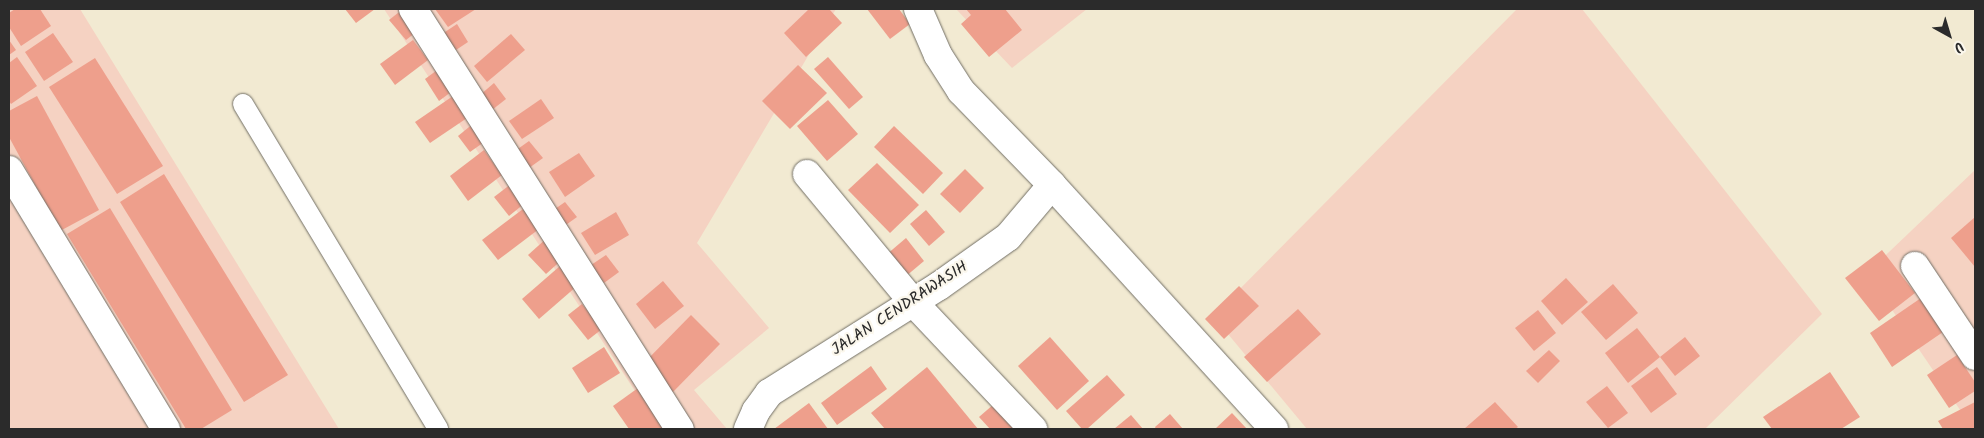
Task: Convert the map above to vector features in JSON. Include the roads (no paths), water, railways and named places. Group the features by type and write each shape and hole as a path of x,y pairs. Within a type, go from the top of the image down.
{"street":[{"path":"413,9 680,429"},
{"path":"918,9 938,55 961,91 1052,185 1274,429"},
{"path":"9,170 166,429"},
{"path":"807,174 913,302 1032,429"},
{"name":"JALAN CENDRAWASIH","path":"748,429 756,411 769,393 940,286 1008,237 1052,185"},
{"path":"1915,266 1975,356"}],"lane":[{"path":"243,104 438,429"}]}
